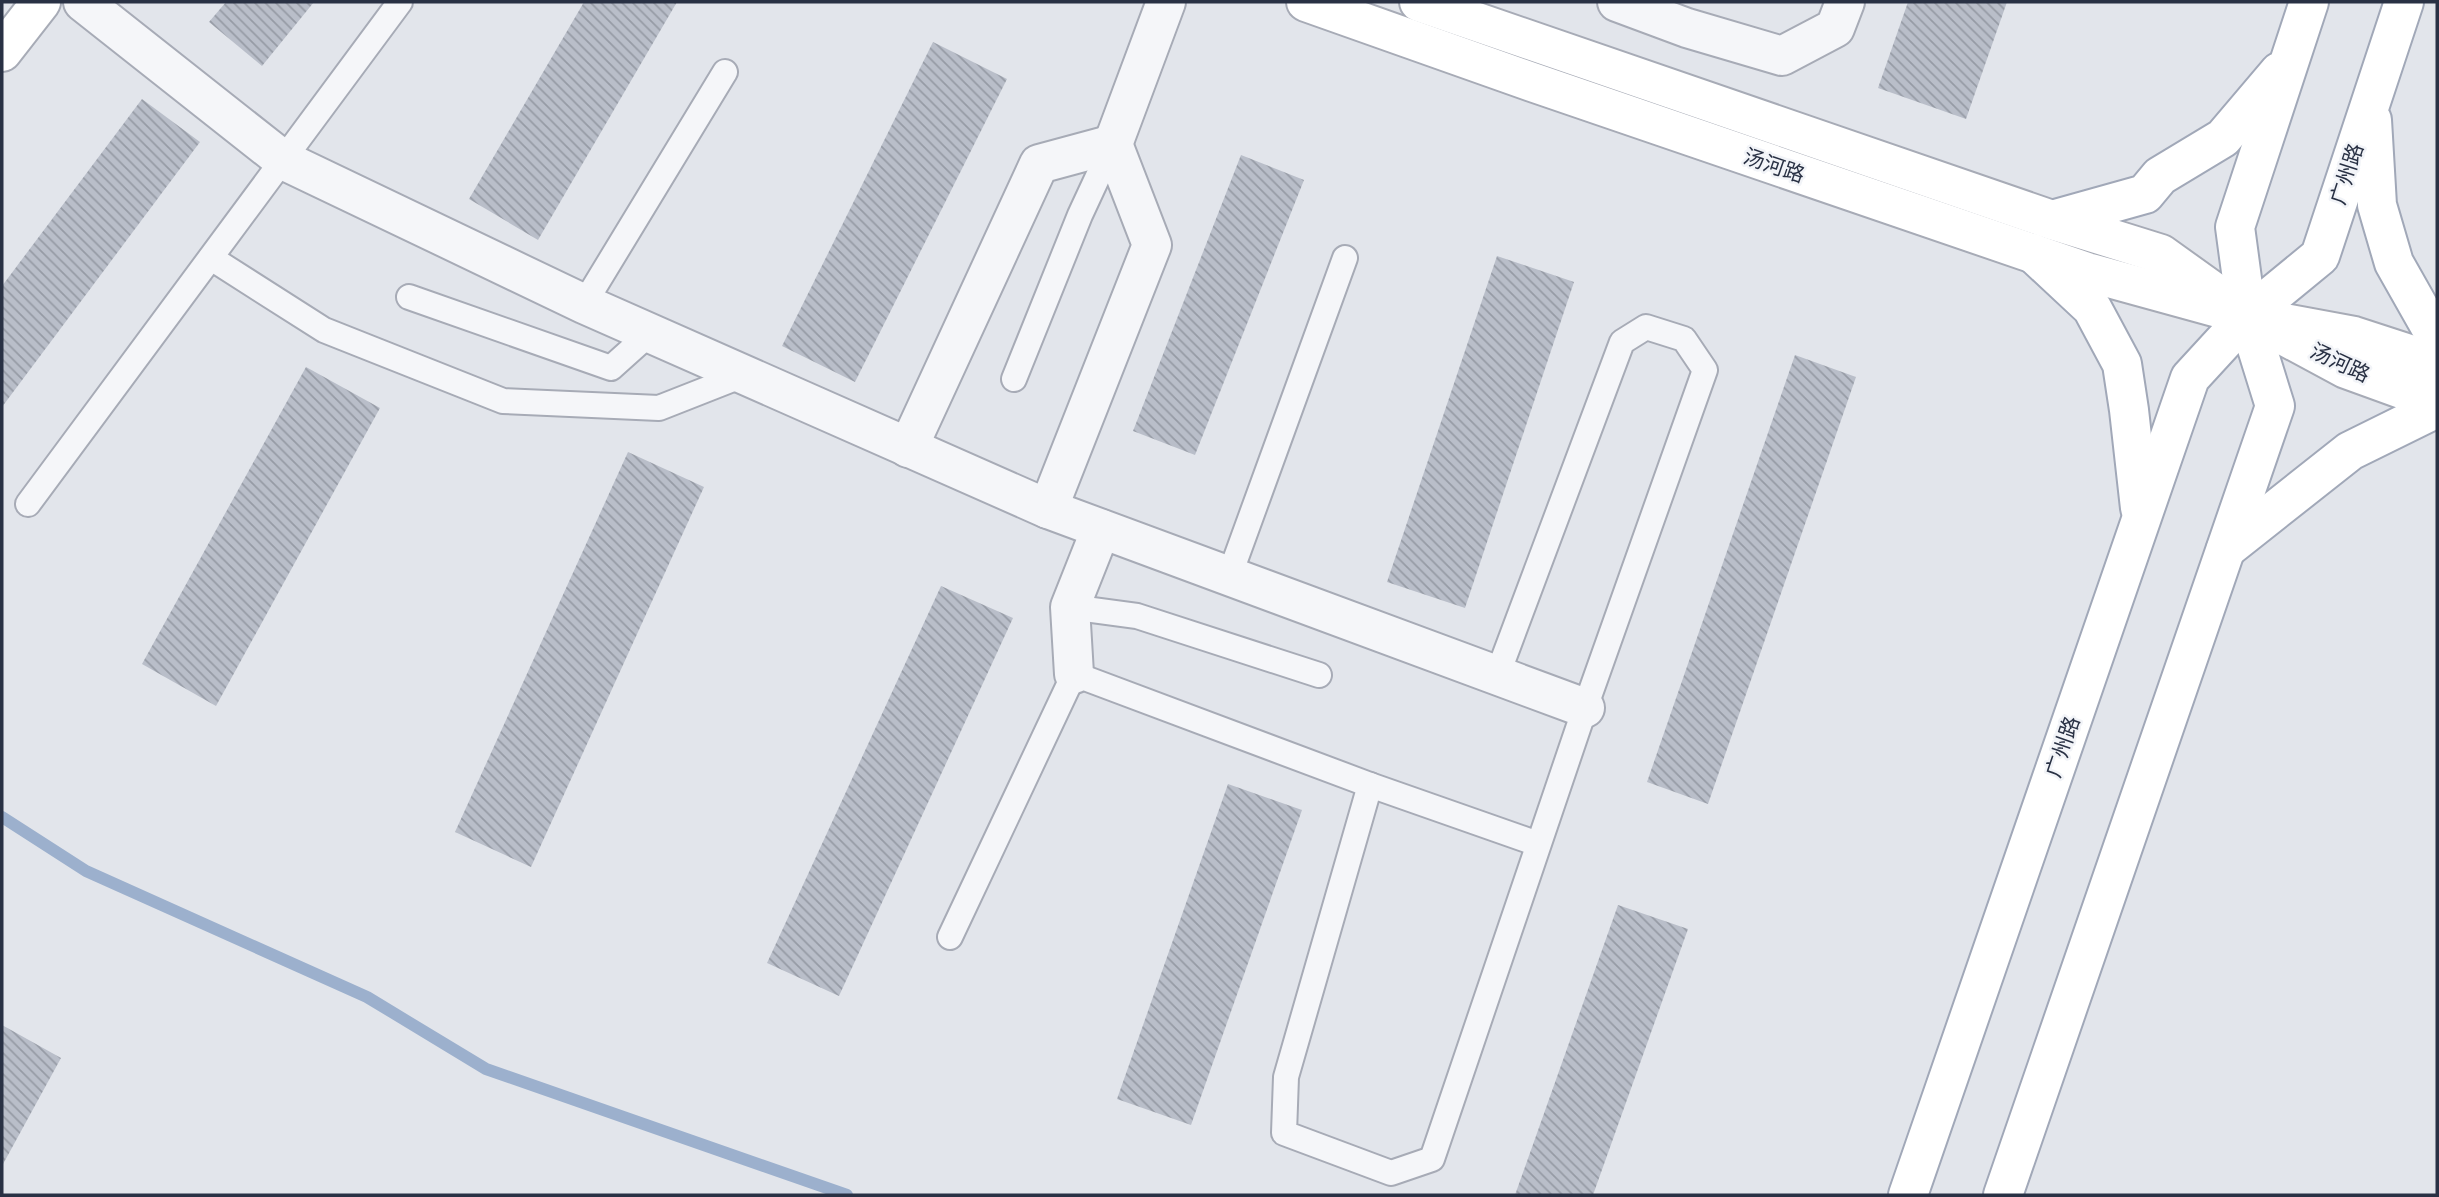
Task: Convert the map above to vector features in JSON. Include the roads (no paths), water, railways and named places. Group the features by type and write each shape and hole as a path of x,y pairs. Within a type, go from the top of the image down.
{"main road":[{"path":"2,52 41,2"},
{"name":"汤河路","path":"1306,2 1545,87 2100,275 2247,316 2354,336 2437,363"},
{"name":"汤河路","path":"1419,2 2161,254 2247,316 2346,369 2437,402"},
{"path":"2003,1195 2275,406 2247,316 2235,227 2309,2"},
{"name":"广州路","path":"1908,1195 2190,378 2247,316 2320,256 2404,2"},
{"path":"2052,219 2145,194 2160,176 2223,138 2291,57"},
{"path":"2371,101 2377,205 2394,263 2437,339"},
{"path":"2034,253 2092,308 2122,364 2141,520"},
{"path":"2226,549 2350,451 2437,408"}],"street":[{"path":"83,2 282,160 584,304 1048,509 1585,708"},
{"path":"1048,509 1152,245 1113,144 1166,2"},
{"path":"1617,2 1687,28 1782,56 1836,28 1845,2"},
{"path":"908,447 1039,164 1113,144"},
{"path":"1074,674 1070,607 1101,529"}],"lane":[{"path":"28,504 400,2"},
{"path":"584,304 725,72"},
{"path":"1014,379 1080,215 1113,144"},
{"path":"211,258 324,330 503,401 659,408 743,375"},
{"path":"1229,577 1345,258"},
{"path":"409,297 611,368 650,333"},
{"path":"1370,785 1286,1077 1284,1133 1391,1173 1432,1159 1585,708 1705,370 1684,339 1646,327 1622,342 1497,676"},
{"path":"1070,607 1137,616 1319,675"},
{"path":"950,937 1074,674 1370,785 1538,844"}],"waterway":[{"path":"2,817 86,871 367,997 486,1069 847,1195"}]}
